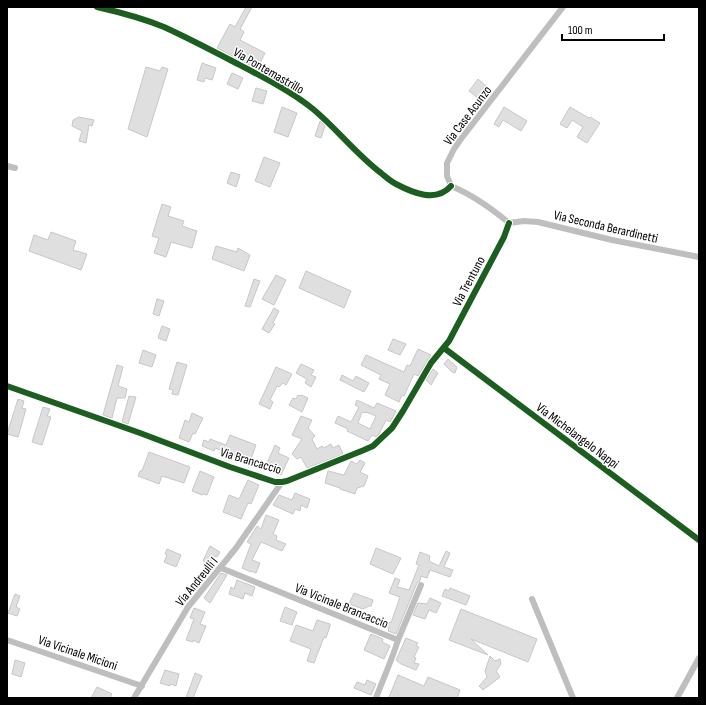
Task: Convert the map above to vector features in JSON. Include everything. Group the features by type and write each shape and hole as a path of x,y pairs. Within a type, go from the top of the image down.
{"street":[{"name":"Via Pontemastrillo","path":"97,7 128,14 163,27 201,45 289,92 311,107 327,121 361,155 394,184 420,195 427,196 443,193 451,186"},
{"name":"Via Case Acunzo","path":"451,186 447,176 447,163 454,149 563,7"},
{"path":"7,166 15,168"},
{"path":"451,186 467,193 496,212 509,223"},
{"name":"Via Seconda Berardinetti","path":"509,223 524,221 538,222 619,241 699,257"},
{"name":"Via Trentuno","path":"444,348 453,334 504,237 509,223"},
{"name":"Via Brancaccio","path":"7,386 140,433 230,467 275,482 282,482 373,446 392,428 431,363 444,348"},
{"name":"Via Michelangelo Nappi","path":"444,348 699,540"},
{"name":"Via Andreulli I","path":"134,698 183,615 203,588 221,568 273,497 282,482"},
{"name":"Via Vicinale Brancaccio","path":"221,568 398,640 376,698"},
{"path":"398,640 421,585"},
{"path":"532,599 573,698"},
{"name":"Via Vicinale Micioni","path":"7,640 142,686"},
{"path":"677,698 699,658"}],"building":[{"path":"246,7 252,7 240,29 244,32 240,40 265,53 257,69 217,48 230,24 235,27"},
{"path":"202,63 216,68 212,80 205,78 204,82 197,80"},
{"path":"146,67 160,71 162,67 168,69 147,137 128,129"},
{"path":"232,73 243,78 238,89 227,84"},
{"path":"478,79 488,88 479,99 469,91"},
{"path":"256,88 267,91 263,104 252,101"},
{"path":"282,107 297,113 288,137 274,132"},
{"path":"504,107 527,121 521,131 503,120 499,127 494,124"},
{"path":"570,107 600,123 587,143 577,137 583,127 572,120 567,128 560,124"},
{"path":"79,117 94,120 92,126 89,125 86,143 79,141 82,131 72,126 73,120"},
{"path":"320,121 325,126 321,138 315,136"},
{"path":"264,157 280,163 270,187 255,181"},
{"path":"231,172 240,175 236,187 227,183"},
{"path":"162,204 171,207 168,216 184,221 182,226 197,231 192,248 171,242 166,257 154,253 159,238 152,236"},
{"path":"51,232 76,241 73,250 87,254 81,270 29,251 34,235 48,240"},
{"path":"216,246 237,252 238,248 250,255 244,271 212,259"},
{"path":"306,271 351,291 344,308 299,288"},
{"path":"276,275 286,280 274,305 262,299"},
{"path":"254,279 260,281 250,307 245,306"},
{"path":"157,299 164,301 159,316 153,314"},
{"path":"274,308 279,311 273,323 275,324 269,333 262,329"},
{"path":"162,326 170,329 166,341 158,338"},
{"path":"393,339 406,344 400,355 388,350"},
{"path":"418,349 431,355 418,376 414,374 404,396 402,395 399,402 385,395 390,384 379,379 381,375 361,365 366,355 404,372 407,365 410,366"},
{"path":"143,350 156,355 152,367 139,363"},
{"path":"448,359 457,367 455,373 444,364"},
{"path":"177,362 187,365 178,395 172,394 173,390 169,389"},
{"path":"301,364 314,370 311,375 316,377 311,387 305,383 307,379 296,373"},
{"path":"117,365 123,367 118,386 127,389 125,398 117,398 112,418 103,415"},
{"path":"276,367 292,374 286,385 283,383 279,387 277,386 270,400 273,402 270,409 259,404"},
{"path":"433,369 438,373 431,385 426,380"},
{"path":"342,375 353,381 356,376 369,383 364,392 340,380"},
{"path":"298,395 308,398 302,412 289,405 293,398 296,399"},
{"path":"129,396 136,397 128,424 122,422"},
{"path":"18,399 24,401 22,408 26,409 18,437 7,434"},
{"path":"357,400 374,408 377,403 396,411 390,422 386,420 379,434 376,437 372,435 368,441 347,431 348,429 335,423 338,416 351,422 359,407 355,405","holes":["362,412 366,412 376,416 370,429 358,423"]},
{"path":"43,407 50,409 47,416 51,417 42,445 32,442"},
{"path":"192,413 203,418 189,442 179,438 185,420 189,422"},
{"path":"301,416 312,420 308,428 315,436 312,439 317,449 322,446 324,448 331,444 333,448 339,445 343,454 307,468 301,457 297,459 292,454 302,439 292,435"},
{"path":"230,435 256,445 250,461 215,448 214,451 202,446 204,440 209,442 210,439 226,445"},
{"path":"275,445 280,448 278,453 289,458 281,475 265,468"},
{"path":"149,452 190,467 184,483 162,476 159,484 138,476 140,471 142,471"},
{"path":"360,460 365,463 360,472 368,476 364,486 357,488 355,494 325,483 328,471 344,475 351,461 357,464"},
{"path":"200,471 214,477 207,495 202,495 192,491"},
{"path":"248,480 259,485 251,504 248,503 241,519 223,512 229,495 239,499"},
{"path":"295,493 310,499 307,508 301,505 300,511 295,509 293,514 273,505 279,495 292,500"},
{"path":"266,515 279,520 273,534 277,536 276,540 286,544 282,551 261,542 252,560 260,563 256,573 251,572 242,568 251,544 247,542 257,526 261,529"},
{"path":"210,546 220,552 217,557 215,556 210,564 203,561"},
{"path":"376,548 401,558 393,574 370,564"},
{"path":"167,549 181,555 176,567 164,562 167,555 165,554"},
{"path":"446,551 450,553 444,567 453,570 450,577 430,570 427,578 421,576 396,634 388,631 389,628 387,627 389,622 391,623 400,597 389,593 395,578 400,580 397,587 409,590 419,565 416,564 420,552 430,556 429,561 439,566"},
{"path":"221,573 227,575 210,603 204,598"},
{"path":"237,580 255,587 252,596 245,593 243,599 229,594 231,587 234,589"},
{"path":"450,588 470,596 466,605 442,596 445,589 449,591"},
{"path":"354,593 373,600 371,606 363,609 349,604"},
{"path":"15,594 20,596 16,607 20,609 17,616 8,613"},
{"path":"430,598 441,603 436,613 429,610 425,619 413,615 418,603 427,604"},
{"path":"285,607 297,612 292,625 280,621"},
{"path":"194,608 205,612 200,624 206,626 199,643 193,640 193,642 186,640 194,619 190,618"},
{"path":"461,609 537,639 528,662 471,639 488,655 449,640"},
{"path":"317,620 330,624 330,626 314,663 307,661 311,649 290,641 296,625 313,631"},
{"path":"371,634 383,639 382,642 390,646 384,659 364,650"},
{"path":"406,638 418,643 416,646 419,647 414,657 416,658 414,663 419,664 416,670 401,664 396,660"},
{"path":"490,656 495,661 500,659 501,664 496,671 500,677 483,690 479,686 487,677 485,671"},
{"path":"15,660 25,663 21,677 12,674"},
{"path":"165,670 179,674 176,686 160,683"},
{"path":"195,673 202,676 193,698 186,698"},
{"path":"398,675 424,686 428,677 460,690 457,698 389,697"},
{"path":"367,680 376,684 371,695 354,688 357,682 365,685"},
{"path":"97,687 112,694 110,698 91,698"}],"cycle path":[{"path":"97,7 164,27 285,89 313,109 372,166 394,183 424,195 438,194 451,186"},
{"path":"7,386 140,433 230,467 275,482 287,481 373,446 392,428 431,363 449,341 504,237 509,223"},
{"path":"444,348 699,540"}]}
